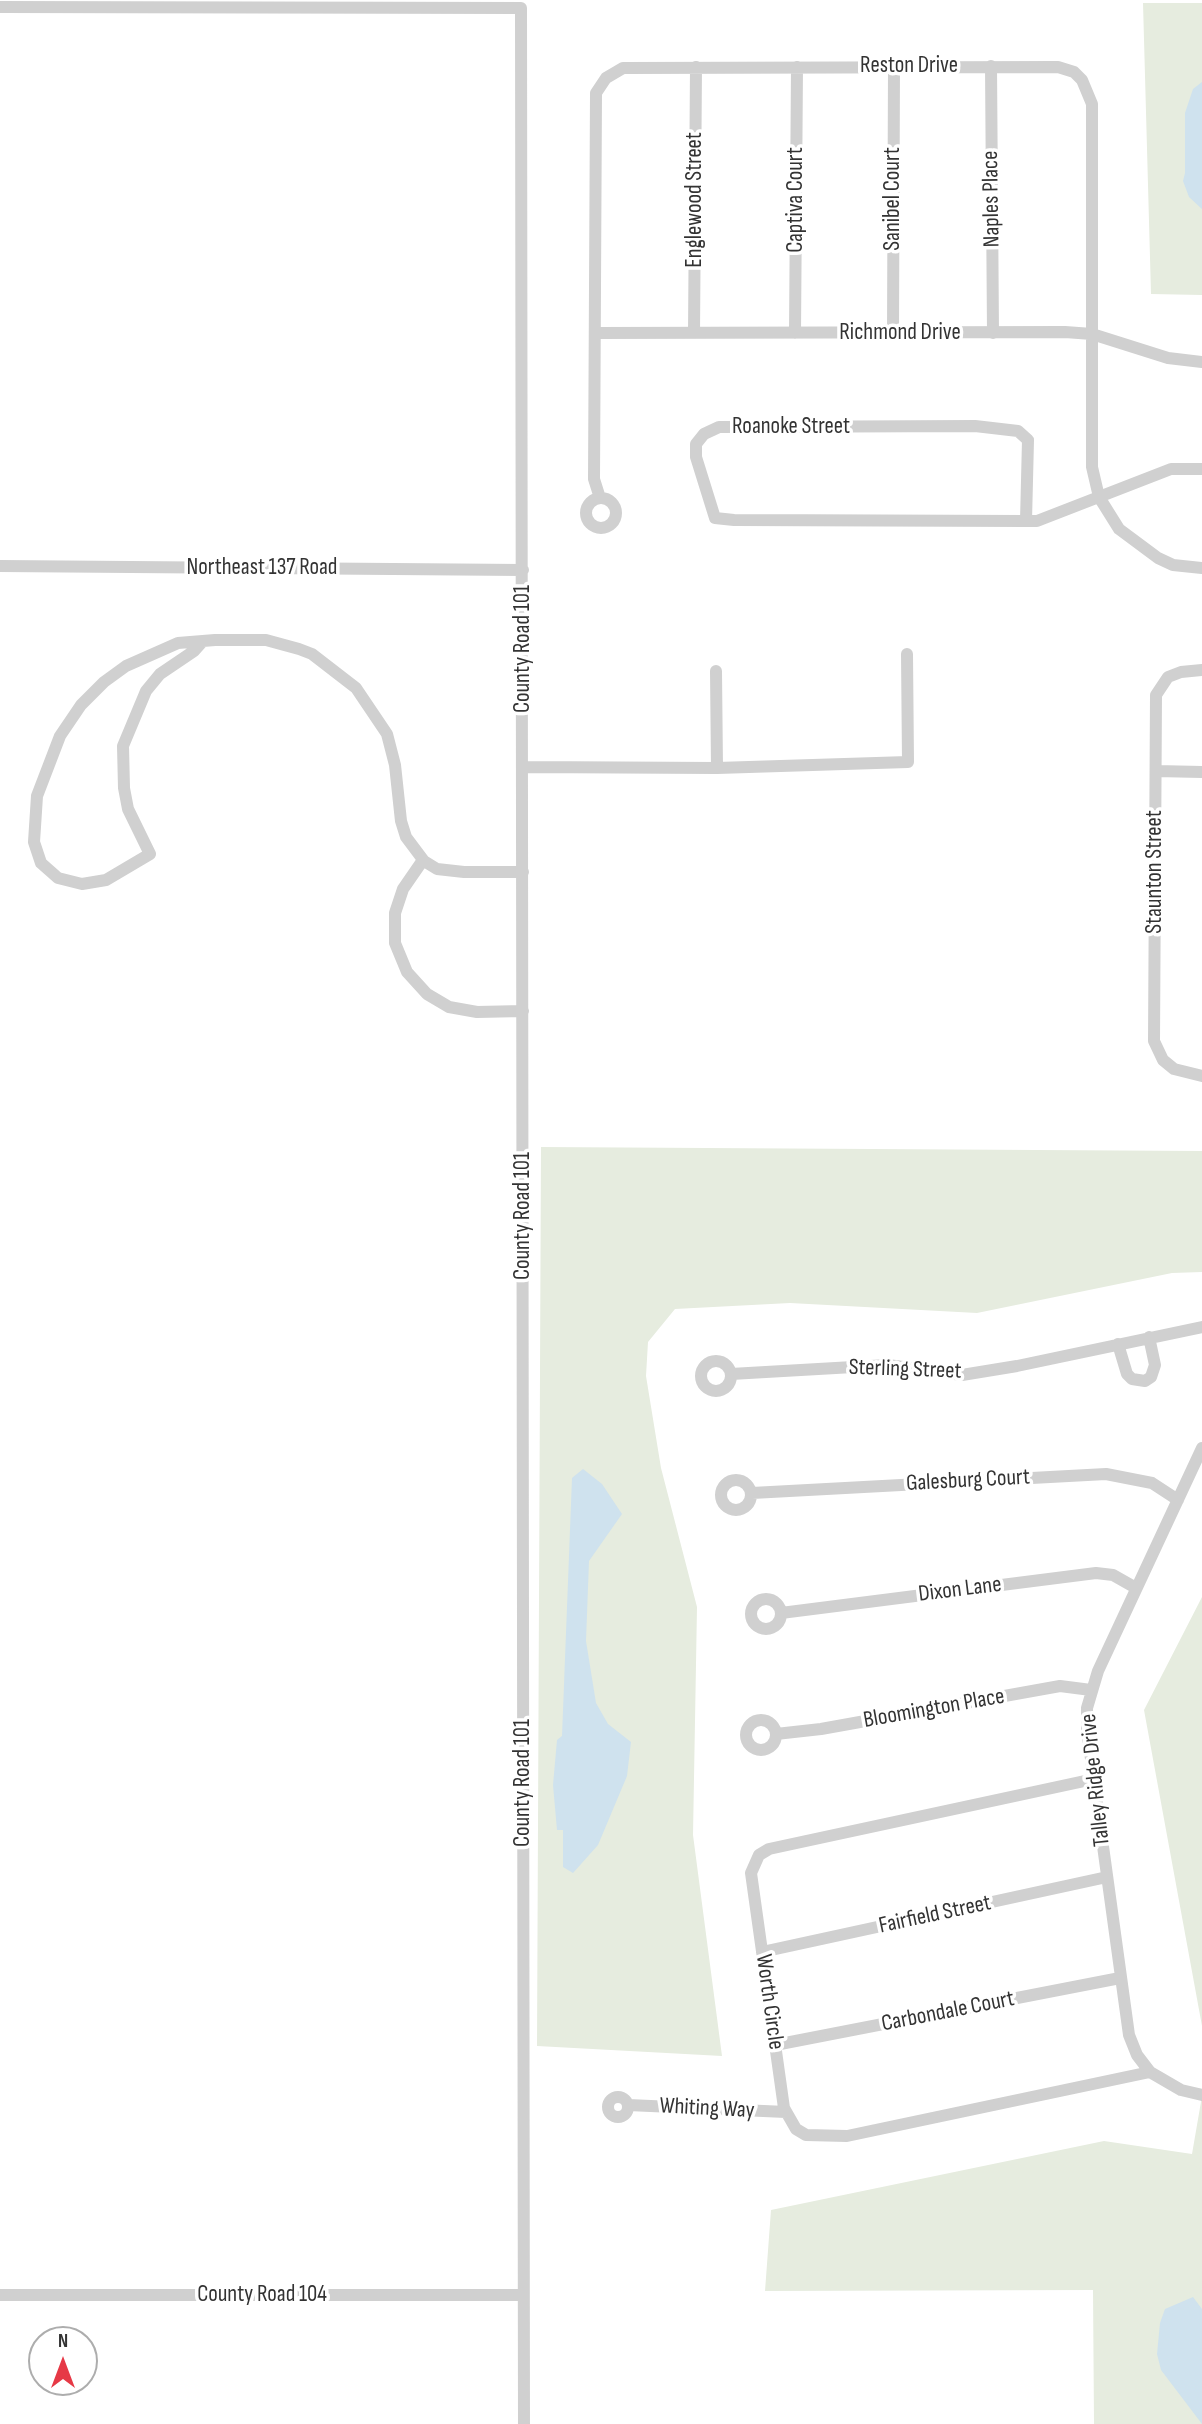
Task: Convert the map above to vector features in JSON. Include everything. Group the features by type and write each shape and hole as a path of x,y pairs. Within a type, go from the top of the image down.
{"street":[{"name":"County Road 101","path":"0,7 522,8 524,2424"},
{"name":"Sanibel Court","path":"893,333 894,66"},
{"name":"Naples Place","path":"991,66 993,333"},
{"name":"Englewood Street","path":"694,333 696,67"},
{"name":"Captiva Court","path":"795,333 797,67"},
{"name":"Reston Drive","path":"600,498 594,479 596,93 606,78 623,68 1058,67 1074,72 1087,88 1092,104 1092,467 1098,497 1119,529 1158,558 1173,565 1202,568"},
{"name":"Richmond Drive","path":"595,333 1092,334 1168,358 1202,362"},
{"name":"Roanoke Street","path":"1026,521 1028,440 1018,431 975,426 719,427 704,434 696,444 696,457 715,518 1026,521 1049,519 1171,469 1202,469"},
{"name":"Northeast 137 Road","path":"0,566 523,570"},
{"path":"202,642 160,674 146,691 124,746 124,788 128,809 150,854 106,880 82,884 58,878 41,863 34,842 37,796 60,736 81,705 126,666 178,643 202,642 266,640 312,654 356,688 387,734 395,765 401,821 406,837 423,860 437,869 523,872"},
{"path":"523,767 717,768 908,761 906,654"},
{"name":"Staunton Street","path":"1202,670 1181,672 1161,684 1156,695 1154,1041 1163,1060 1174,1069 1202,1076"},
{"path":"716,671 717,768"},
{"path":"1156,771 1202,772"},
{"path":"423,860 403,889 395,913 395,943 407,972 427,994 449,1007 477,1012 523,1011"},
{"name":"Sterling Street","path":"731,1374 888,1365 962,1375 1202,1327"},
{"path":"1118,1344 1127,1374 1138,1381 1145,1381 1151,1377 1155,1365 1149,1337"},
{"name":"Talley Ridge Drive","path":"1202,1448 1091,1690 1087,1730 1129,2035 1137,2055 1150,2072 1181,2090 1202,2095"},
{"name":"Galesburg Court","path":"751,1493 1105,1474 1152,1483 1178,1500"},
{"name":"Dixon Lane","path":"781,1613 1096,1573 1113,1575 1136,1588"},
{"name":"Bloomington Place","path":"776,1734 1060,1686 1091,1690"},
{"name":"Worth Circle","path":"786,2112 751,1873 754,1862 769,1849 1094,1779"},
{"name":"Fairfield Street","path":"762,1952 1107,1877"},
{"name":"Carbondale Court","path":"775,2045 1120,1978"},
{"path":"786,2112 796,2129 806,2135 847,2136 1150,2072"},
{"name":"Whiting Way","path":"628,2105 786,2112"},
{"name":"County Road 104","path":"0,2295 523,2295"}],"shaded area":[{"path":"1143,3 1202,3 1202,295 1151,294"},
{"path":"541,1147 1202,1151 1202,1272 1172,1273 977,1313 790,1303 675,1309 648,1342 646,1376 661,1468 697,1607 693,1835 722,2056 537,2046"},
{"path":"1202,1597 1202,2026 1144,1710"},
{"path":"1202,2096 1202,2424 1094,2424 1093,2290 765,2291 771,2210 1104,2141 1192,2154"}],"water":[{"path":"1202,82 1202,209 1189,197 1183,181 1185,113 1193,89"},
{"path":"583,1469 602,1484 622,1514 589,1561 586,1641 596,1703 608,1724 631,1742 627,1776 598,1845 573,1873 563,1867 563,1830 557,1830 553,1785 557,1740 562,1736 572,1478"},
{"path":"1193,2297 1202,2309 1202,2424 1161,2370 1157,2354 1160,2323 1165,2309"}]}
